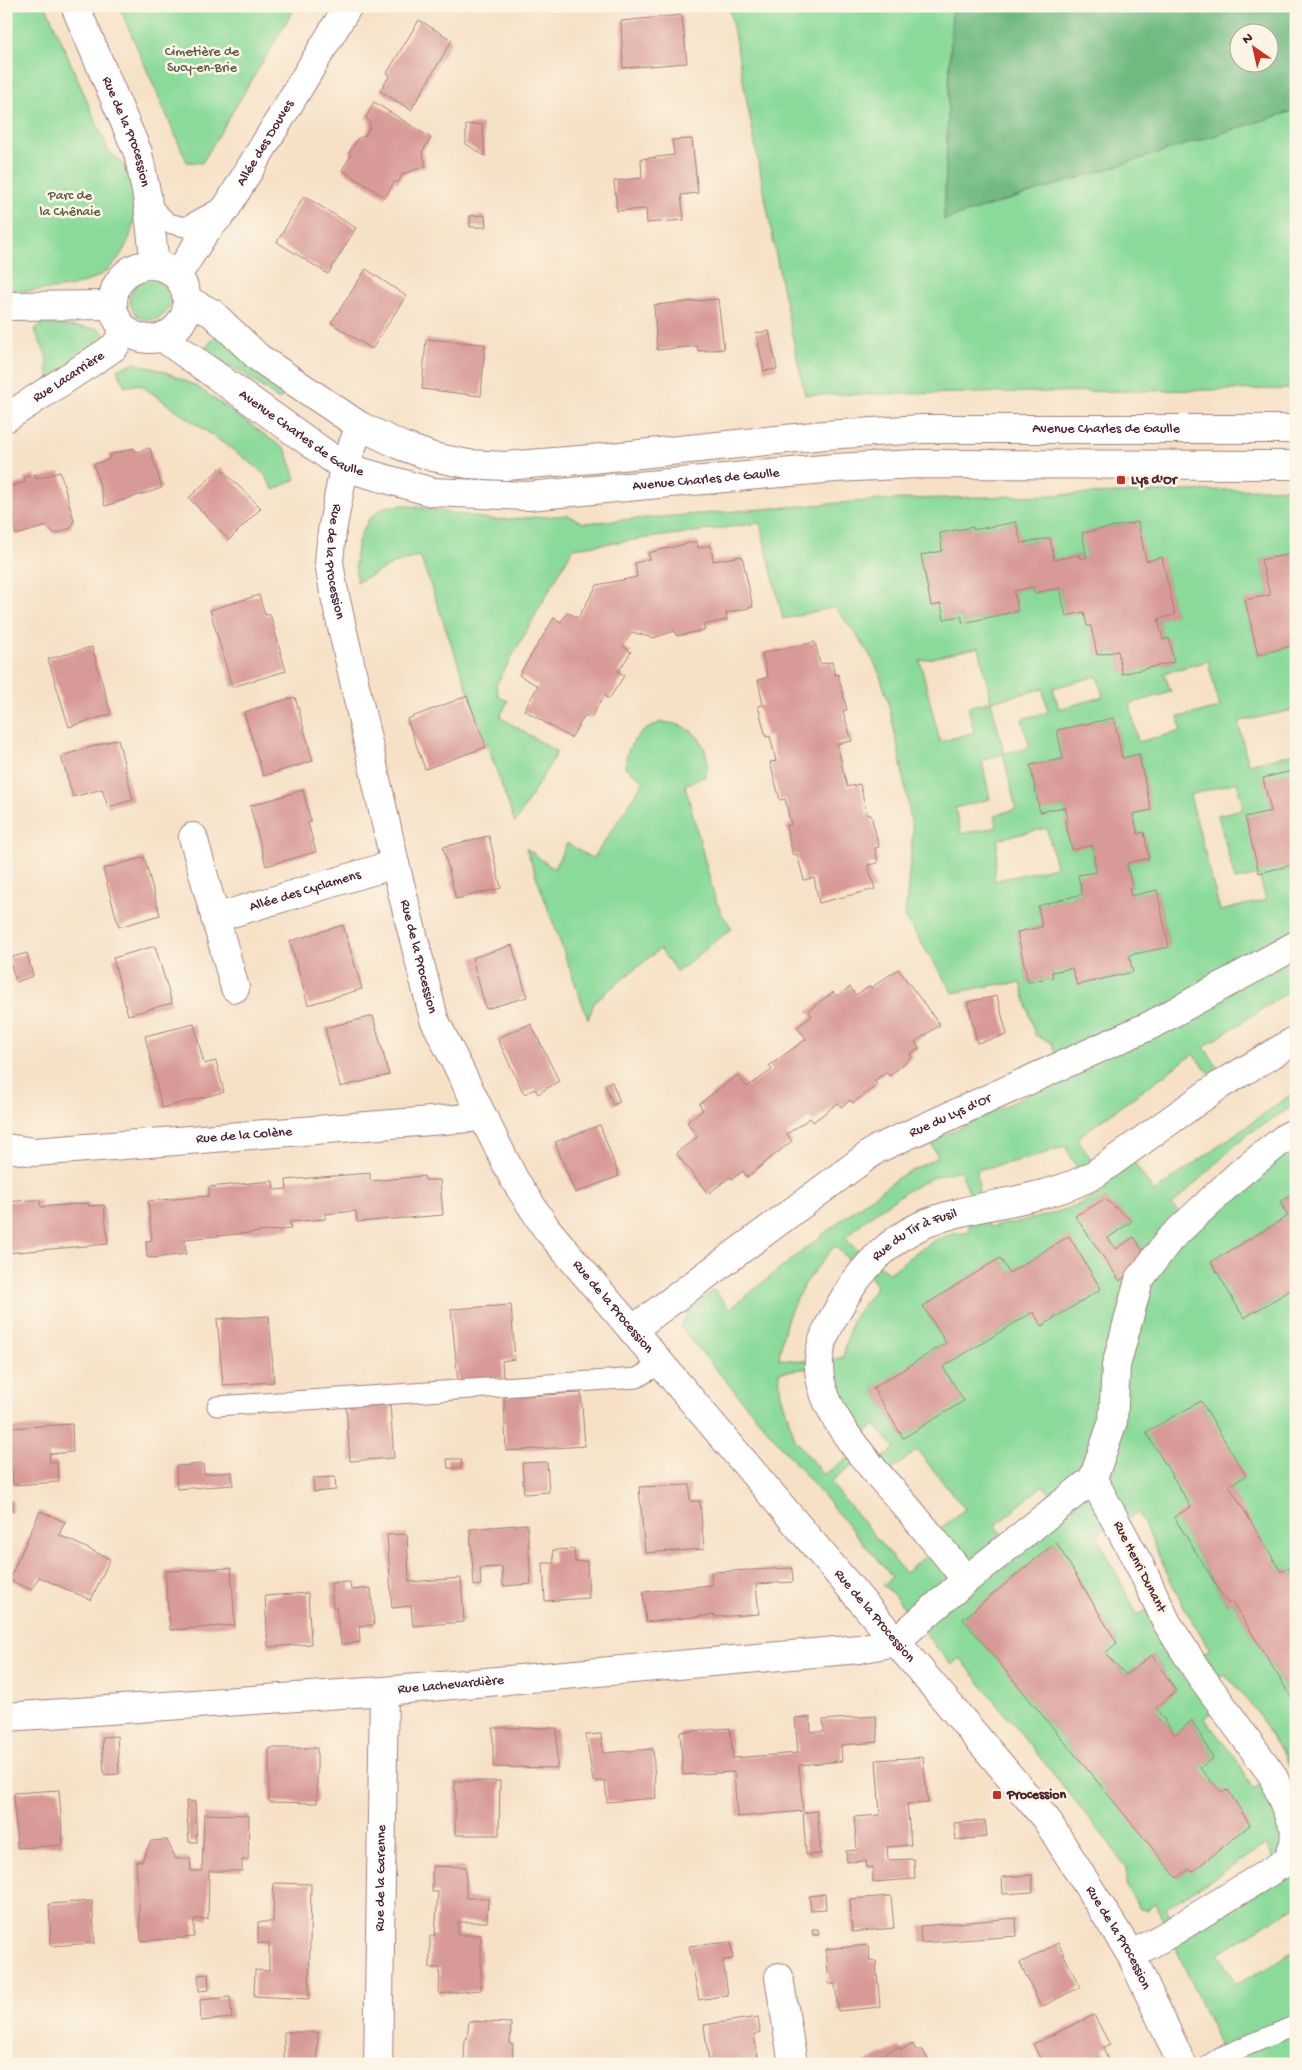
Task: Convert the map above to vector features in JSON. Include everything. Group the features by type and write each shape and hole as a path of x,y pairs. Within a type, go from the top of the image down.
{"street":[{"name":"Rue de la Procession","path":"75,6 138,153 148,203 173,280"},
{"name":"Allée des Douves","path":"173,280 205,232 228,204 348,6"},
{"path":"138,266 173,280 186,312 172,331 162,337 143,339 126,331 116,319 112,305 114,288 124,274 138,266"},
{"name":"Avenue Charles de Gaulle","path":"173,280 259,358 360,426 381,437 434,458 468,464 506,466 825,435 922,429 1296,429"},
{"path":"6,306 112,305"},
{"name":"Rue Lacarrière","path":"6,418 114,347 126,331"},
{"name":"Avenue Charles de Gaulle","path":"162,337 344,467 432,492 528,496 835,468 918,464 1296,465"},
{"name":"Rue de la Procession","path":"360,426 344,467 332,531 329,562 332,579 395,864 434,1019 482,1117 514,1179 546,1228 1046,1819 1131,1955 1182,2064"},
{"path":"193,837 235,988"},
{"name":"Allée des Cyclamens","path":"215,918 395,864"},
{"name":"Rue du Lys d'Or","path":"632,1330 877,1149 1151,1025 1296,945"},
{"name":"Rue du Tir à Fusil","path":"966,1580 852,1444 822,1386 819,1364 822,1341 850,1287 872,1261 894,1243 920,1226 969,1209 1049,1193 1084,1181 1220,1085 1296,1040"},
{"name":"Rue de la Colène","path":"6,1148 35,1152 482,1117"},
{"path":"895,1642 966,1580 1092,1479 1113,1421 1116,1366 1139,1280 1169,1240 1188,1221 1238,1175 1286,1137 1296,1132"},
{"name":"Rue Henri Dunant","path":"1092,1479 1141,1568 1167,1622 1198,1672 1273,1776 1290,1819 1295,1826 1294,1844 1287,1861 1131,1955"},
{"name":"Rue Lachevardière","path":"6,1717 384,1691 859,1648 895,1642"},
{"name":"Rue de la Garenne","path":"378,2064 384,1691"},
{"path":"779,1977 793,2064"},
{"path":"788,2033 804,2064"}],"lane":[{"path":"148,203 168,224 186,227 228,204"},
{"path":"217,1406 637,1378 660,1364"},
{"path":"1210,2064 1220,2057 1296,2025"}],"green space":[{"name":"Parc de la Chênaie","path":"6,6 46,6 109,152 123,165 135,193 134,223 121,255 114,264 97,277 76,285 53,289 6,292"},
{"name":"Cimetière de Sucy-en-Brie","path":"119,6 296,6 202,163 187,162"},
{"path":"729,6 952,6 944,220 1296,110 1296,389 805,395 781,282"},
{"path":"952,6 1288,6 1296,18 1296,110 944,220"},
{"path":"150,280 164,286 170,300 164,314 150,320 136,314 130,300 136,286"},
{"path":"42,324 99,329 105,335 105,342 51,379 47,373 47,358 35,329"},
{"path":"217,334 287,390 279,400 243,373 204,350"},
{"path":"134,363 166,372 196,386 286,450 296,479 274,490 264,474 250,462 139,384 125,387 117,369"},
{"path":"1296,488 1296,553 1261,560 1270,595 1245,601 1258,655 1296,645 1296,725 1293,710 1238,722 1248,764 1296,753 1296,987 1204,1047 1227,1081 1220,1085 1193,1054 1077,1138 1099,1172 1127,1152 1154,1192 1296,1091 1296,1104 1245,1136 1172,1205 1188,1221 1296,1132 1296,1192 1280,1202 1288,1216 1211,1262 1245,1318 1296,1287 1296,1581 1288,1568 1281,1572 1175,1517 1227,1604 1232,1601 1296,1705 1296,1776 1259,1715 1225,1674 1208,1683 1222,1704 1204,1718 1235,1757 1253,1789 1273,1776 1296,1809 1296,1906 1218,1953 1236,1985 1296,1950 1296,2064 1228,2064 1156,1904 1147,1910 1140,1909 1126,1885 1126,1868 1109,1843 960,1658 951,1665 893,1594 883,1585 892,1577 680,1327 688,1312 714,1290 730,1309 841,1220 899,1177 938,1157 931,1142 1063,1078 1052,1043 1035,1035 1021,983 993,985 953,993 905,917 913,832 887,697 878,670 864,645 835,607 783,619 760,523 573,548 496,685 499,697 508,701 500,717 557,752 515,823 420,556 395,563 357,582 355,565 357,546 362,532 369,519 384,507 405,505 494,520 568,515 583,523 878,500","holes":["1016,522 1021,543 1049,538 1054,560 1079,555 1080,559 1087,557 1083,533 1137,522 1146,561 1162,558 1175,615 1158,619 1163,640 1169,638 1174,662 1122,673 1118,651 1097,655 1091,626 1084,612 1066,616 1060,588 1034,593 1033,587 1014,591 1017,611 963,623 961,616 944,619 941,604 931,606 921,555 942,551 940,533 972,527 973,530","979,647 991,701 968,707 974,732 940,742 920,661","1208,661 1220,708 1178,717 1181,731 1138,742 1130,704 1171,692 1164,673","1097,676 1103,697 1059,709 1053,688","1043,689 1048,712 1022,719 1030,748 1004,753 991,701","1114,718 1122,758 1139,754 1151,810 1133,814 1138,834 1144,833 1149,858 1127,863 1132,887 1129,888 1131,896 1157,890 1169,946 1129,955 1132,973 1078,985 1072,968 1052,972 1053,977 1028,982 1017,932 1042,926 1038,906 1082,894 1078,876 1096,872 1092,845 1072,849 1065,821 1068,820 1065,807 1040,811 1030,765 1063,759 1058,730","1003,754 1016,809 995,815 997,827 961,834 955,808 990,799 982,761","1237,782 1243,809 1218,815 1235,880 1259,875 1266,900 1220,911 1190,795","1047,828 1056,867 994,881 998,839","1065,1146 1084,1181 1095,1175 1106,1191 1063,1210 990,1227 976,1208 980,1207 977,1170 1034,1157","960,1170 976,1208 969,1209 969,1233 957,1233 946,1236 926,1245 890,1273 872,1261 870,1263 845,1238 874,1213 908,1190 933,1177","1105,1199 1132,1221 1108,1238 1116,1249 1134,1237 1146,1255 1120,1281 1076,1216","1069,1237 1101,1289 1042,1326 1033,1312 943,1367 963,1401 903,1438 873,1389 946,1343 923,1306 1000,1258 1009,1273","835,1246 862,1273 867,1268 876,1287 852,1320 843,1357 819,1364 819,1362 779,1359 786,1325 804,1285","819,1367 852,1444 875,1425 895,1448 872,1467 938,1546 905,1573 830,1482 863,1457 858,1451 823,1475 795,1439 781,1395 779,1372","917,1450 965,1509 931,1536 882,1478","1043,1485 1060,1506 1010,1545 995,1526","1138,1512 1183,1606 1210,1649 1192,1661 1159,1604 1137,1615 1097,1535 1115,1520 1118,1525","1056,1542 1117,1642 1105,1653 1126,1675 1153,1655 1176,1691 1156,1708 1175,1735 1192,1720 1213,1758 1200,1768 1221,1792 1228,1791 1189,1869 1178,1878 963,1619","1266,1845 1279,1865 1177,1928 1166,1908"]},
{"path":"662,722 683,727 692,732 703,745 706,754 706,776 685,785 715,899 722,914 732,928 677,972 660,949 595,1001 588,1019 526,848 554,869 567,843 593,859 644,781 625,767 631,744 641,733"}],"building":[{"path":"682,15 687,63 623,68 621,21"},
{"path":"419,20 452,40 411,110 380,91 390,75 387,73"},
{"path":"374,102 431,138 422,152 426,166 403,174 398,183 395,181 385,197 342,170 358,138 365,136 370,127 369,121 366,118"},
{"path":"482,124 485,156 466,144 466,125"},
{"path":"692,139 698,193 681,195 684,220 647,223 646,209 617,211 614,181 642,178 641,159 674,155 672,140"},
{"path":"304,196 356,228 328,274 277,242"},
{"path":"485,215 486,227 470,227 470,216"},
{"path":"366,269 406,296 372,349 331,323"},
{"path":"718,299 724,349 698,351 697,346 657,350 654,305"},
{"path":"769,331 777,369 764,371 756,333"},
{"path":"426,339 485,344 481,396 422,389"},
{"path":"134,448 136,452 150,448 162,488 105,506 94,464 110,459 109,455"},
{"path":"220,468 261,508 229,540 189,498"},
{"path":"60,472 74,520 71,528 55,534 47,526 16,535 6,500 6,487 26,482 24,478 35,474 36,479"},
{"path":"1016,522 1021,543 1050,538 1054,560 1079,555 1080,559 1087,557 1082,533 1138,522 1146,561 1162,557 1175,615 1158,619 1163,640 1169,638 1174,662 1122,674 1118,651 1097,655 1091,626 1087,626 1084,612 1066,616 1060,588 1034,593 1033,587 1014,591 1018,611 963,623 961,616 944,619 941,604 931,606 921,555 942,551 940,533 973,527 973,530"},
{"path":"697,541 698,548 711,545 713,561 742,556 753,607 726,613 727,620 703,625 705,630 677,636 675,631 653,638 632,632 623,646 631,652 618,672 624,676 609,699 604,696 591,718 585,715 571,738 524,710 538,686 519,675 554,618 561,622 567,612 578,618 597,585 637,577 635,563 650,559 648,553"},
{"path":"1296,553 1296,645 1258,655 1245,600 1270,595 1261,560"},
{"path":"259,595 265,615 270,614 286,671 232,687 210,610"},
{"path":"815,642 820,664 832,662 835,675 838,674 847,710 843,711 852,741 837,744 847,787 860,784 867,815 871,815 879,847 875,848 878,863 868,865 875,889 819,903 814,878 804,880 797,854 793,855 786,826 791,825 785,799 780,800 770,762 776,761 770,736 766,737 758,706 763,705 758,680 768,677 762,653"},
{"path":"92,647 111,714 69,727 48,659"},
{"path":"467,696 486,747 425,769 407,719"},
{"path":"295,697 313,761 263,776 244,712"},
{"path":"1114,718 1122,758 1139,754 1151,810 1133,814 1138,834 1144,832 1149,858 1127,863 1132,887 1129,888 1131,896 1157,890 1169,947 1129,955 1133,972 1077,985 1072,968 1052,972 1053,977 1028,982 1017,932 1042,927 1038,906 1082,894 1078,875 1096,872 1092,845 1072,850 1065,820 1068,820 1065,807 1040,812 1030,765 1063,759 1057,730"},
{"path":"118,739 133,800 108,807 102,789 73,797 61,756"},
{"path":"1296,770 1296,864 1259,873 1245,817 1271,811 1263,778"},
{"path":"303,790 311,822 308,823 316,852 266,866 250,806"},
{"path":"489,836 501,888 456,899 443,847"},
{"path":"144,857 160,915 119,927 103,869"},
{"path":"343,925 362,989 308,1005 290,941"},
{"path":"512,945 527,997 486,1009 472,958"},
{"path":"155,946 172,1003 128,1015 113,958"},
{"path":"27,953 33,976 16,982 9,958"},
{"path":"898,969 940,1025 915,1042 919,1048 910,1054 912,1057 889,1076 886,1072 874,1081 877,1085 853,1103 850,1100 841,1107 838,1103 813,1122 810,1118 787,1134 792,1141 747,1177 743,1171 732,1179 730,1177 708,1194 676,1153 697,1137 687,1122 703,1110 699,1104 737,1075 747,1087 772,1070 769,1066 806,1039 797,1027 812,1016 808,1011 833,992 837,996 850,987 856,995 870,986 871,988"},
{"path":"997,996 1007,1035 977,1043 968,1002"},
{"path":"373,1016 389,1075 340,1087 325,1028"},
{"path":"194,1024 204,1064 216,1061 224,1092 162,1108 145,1036"},
{"path":"531,1024 559,1081 538,1094 535,1089 524,1094 497,1038"},
{"path":"612,1082 620,1102 613,1105 605,1085"},
{"path":"600,1125 619,1176 575,1193 555,1142"},
{"path":"370,1173 370,1181 424,1176 425,1180 440,1180 443,1215 357,1222 356,1211 325,1214 325,1219 290,1222 291,1229 185,1239 186,1254 147,1257 146,1241 152,1240 148,1201 209,1196 209,1187 273,1181 274,1190 287,1189 286,1180"},
{"path":"1296,1192 1296,1287 1244,1318 1211,1262 1288,1216 1280,1202"},
{"path":"1105,1199 1132,1221 1108,1238 1116,1249 1134,1237 1146,1256 1120,1281 1075,1216"},
{"path":"40,1200 41,1207 88,1203 89,1206 104,1205 108,1244 6,1253 6,1202"},
{"path":"1069,1236 1101,1289 1042,1326 1033,1312 943,1367 964,1401 903,1438 873,1388 946,1343 923,1306 1000,1258 1009,1273"},
{"path":"511,1305 515,1359 502,1361 503,1378 458,1381 451,1309"},
{"path":"269,1316 274,1382 223,1385 217,1319"},
{"path":"581,1393 585,1446 506,1451 504,1397"},
{"path":"1201,1401 1246,1476 1229,1485 1281,1572 1288,1568 1296,1581 1296,1705 1232,1601 1228,1604 1174,1517 1191,1507 1146,1432"},
{"path":"390,1405 394,1458 350,1461 346,1407"},
{"path":"72,1424 73,1452 49,1454 50,1462 57,1462 59,1482 13,1485 9,1428"},
{"path":"447,1459 461,1459 462,1468 448,1468"},
{"path":"547,1462 549,1492 524,1494 522,1463"},
{"path":"203,1464 204,1474 232,1472 233,1485 177,1489 176,1466"},
{"path":"335,1477 336,1490 314,1492 313,1478"},
{"path":"690,1485 690,1501 700,1501 704,1549 645,1553 639,1487"},
{"path":"12,1500 13,1511 6,1512 6,1501"},
{"path":"40,1511 65,1522 59,1535 110,1559 91,1600 39,1577 32,1590 9,1580"},
{"path":"527,1524 531,1584 503,1586 502,1567 480,1568 481,1585 474,1586 470,1529"},
{"path":"407,1534 409,1582 461,1578 464,1622 413,1626 411,1606 392,1608 387,1535"},
{"path":"1056,1542 1117,1643 1105,1653 1126,1675 1152,1655 1176,1691 1156,1708 1175,1735 1192,1720 1213,1758 1200,1768 1221,1792 1228,1790 1250,1825 1192,1872 1189,1869 1177,1878 963,1619"},
{"path":"574,1549 575,1562 587,1561 589,1598 545,1601 543,1563 554,1563 553,1550"},
{"path":"231,1568 235,1625 170,1630 165,1571"},
{"path":"792,1568 793,1582 756,1584 759,1614 715,1617 715,1615 646,1622 643,1592 712,1585 711,1572"},
{"path":"350,1582 351,1590 371,1588 374,1625 359,1626 360,1642 341,1644 336,1607 333,1607 331,1583"},
{"path":"308,1593 311,1644 268,1647 265,1596"},
{"path":"876,1716 878,1742 841,1745 842,1761 799,1765 803,1811 737,1817 734,1772 683,1775 680,1732 730,1728 733,1758 798,1753 795,1718 810,1717 811,1732 824,1732 823,1720"},
{"path":"493,1728 557,1728 557,1768 493,1767"},
{"path":"601,1734 603,1753 653,1749 656,1798 607,1802 605,1781 593,1781 586,1735"},
{"path":"117,1736 119,1774 104,1775 102,1737"},
{"path":"269,1748 317,1748 317,1803 269,1802"},
{"path":"923,1757 928,1803 907,1804 911,1845 887,1847 888,1860 914,1859 915,1879 873,1882 873,1867 867,1868 866,1861 847,1862 846,1851 857,1850 854,1817 880,1815 876,1760"},
{"path":"455,1781 500,1781 499,1835 455,1835"},
{"path":"59,1790 63,1845 17,1848 14,1793"},
{"path":"186,1801 195,1802 197,1842 189,1842"},
{"path":"817,1811 821,1854 806,1855 803,1813"},
{"path":"204,1814 249,1815 248,1860 242,1860 242,1871 209,1871 208,1919 194,1919 194,1937 141,1941 136,1861 142,1861 151,1841 167,1840 176,1859 190,1858 191,1871 202,1871"},
{"path":"985,1820 987,1837 956,1840 954,1823"},
{"path":"432,1866 466,1867 466,1898 488,1898 487,1922 458,1922 458,1935 481,1935 481,1990 439,1994 440,1968 430,1968 430,1936 435,1935 438,1892 432,1892"},
{"path":"1032,1875 1033,1892 1003,1894 1002,1877"},
{"path":"274,1883 311,1884 309,1999 254,1996 255,1970 269,1971 269,1943 258,1943 258,1922 273,1922"},
{"path":"825,1894 826,1909 811,1910 809,1896"},
{"path":"891,1896 894,1928 852,1932 850,1899"},
{"path":"92,1901 95,1943 51,1946 49,1904"},
{"path":"1016,1918 1017,1936 921,1943 920,1926"},
{"path":"812,1929 818,1929 819,1935 813,1935"},
{"path":"731,1942 733,1959 723,1960 728,1995 699,2000 689,1946"},
{"path":"1058,1943 1080,1987 1041,2007 1020,1963"},
{"path":"869,1945 870,1962 876,1961 880,2007 838,2011 835,1984 829,1984 826,1949"},
{"path":"208,1974 209,1990 199,1991 198,1975"},
{"path":"230,1997 232,2018 201,2021 200,2000"},
{"path":"1094,2015 1110,2045 1103,2048 1110,2064 1043,2064 1033,2044"},
{"path":"758,2017 760,2032 754,2034 759,2064 709,2064 704,2025"},
{"path":"469,2021 511,2023 510,2044 513,2044 512,2064 460,2064 460,2061 464,2061 465,2038 467,2039"},
{"path":"284,2032 318,2032 317,2064 284,2064"},
{"path":"913,2044 916,2050 923,2050 929,2062 927,2064 861,2064 899,2047 901,2050"}],"place":[{"name":"Lys d'Or","path":"1121,480"},
{"name":"Procession","path":"997,1795"}]}
